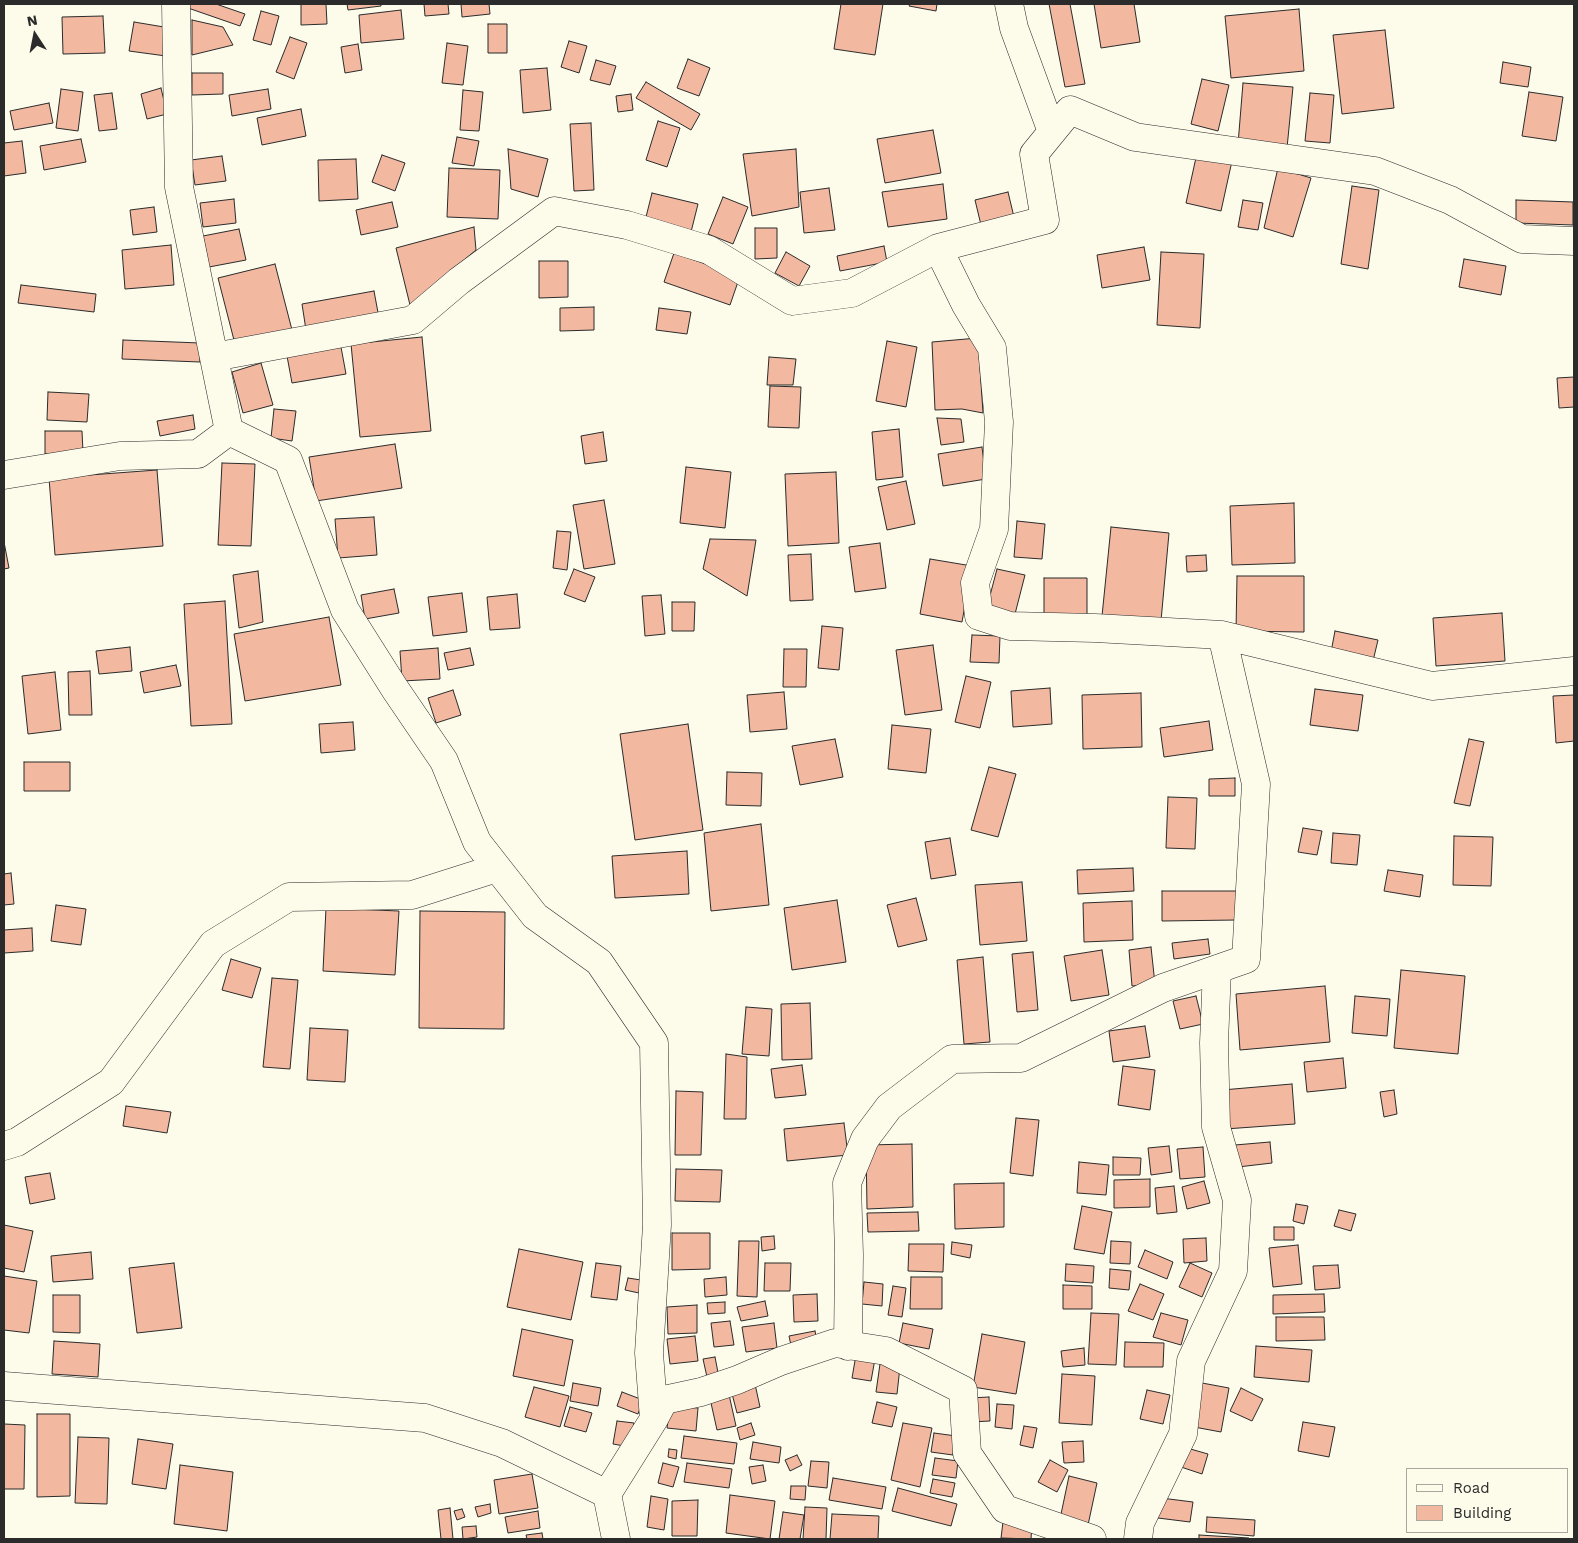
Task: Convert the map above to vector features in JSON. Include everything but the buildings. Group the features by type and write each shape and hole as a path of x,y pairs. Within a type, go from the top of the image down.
{"main road":[{"path":"176,4 179,187 228,431"},
{"path":"1009,4 1014,28 1052,132"},
{"path":"214,357 414,320 459,281 554,211 627,225 709,250 792,301 852,293 938,248 1045,220 1034,154 1070,110 1135,137 1375,170 1450,200 1522,238 1574,241"},
{"path":"938,248 966,305 992,348 999,422 994,529 975,583 978,616 1010,626 1095,628 1222,635 1432,686 1574,670"},
{"path":"4,475 120,456 198,454 228,431"},
{"path":"228,431 288,460 345,610 395,689 444,761 477,842 535,916 599,962 654,1043 657,1225 649,1352 654,1419"},
{"path":"848,1346 849,1255 847,1183 865,1139 889,1107 952,1059 1021,1058 1163,988 1246,959 1256,784 1222,635"},
{"path":"4,1146 17,1142 111,1082 213,944 289,897 412,894 497,868"},
{"path":"1138,1539 1140,1523 1183,1434 1191,1362 1232,1271 1237,1200 1216,1127 1214,1043 1217,969"},
{"path":"616,1539 607,1494 664,1400 701,1392 737,1380 781,1361 836,1343 886,1351 963,1390 967,1453 1005,1509 1092,1539"},
{"path":"4,1386 425,1418 502,1443 607,1494"}]}
